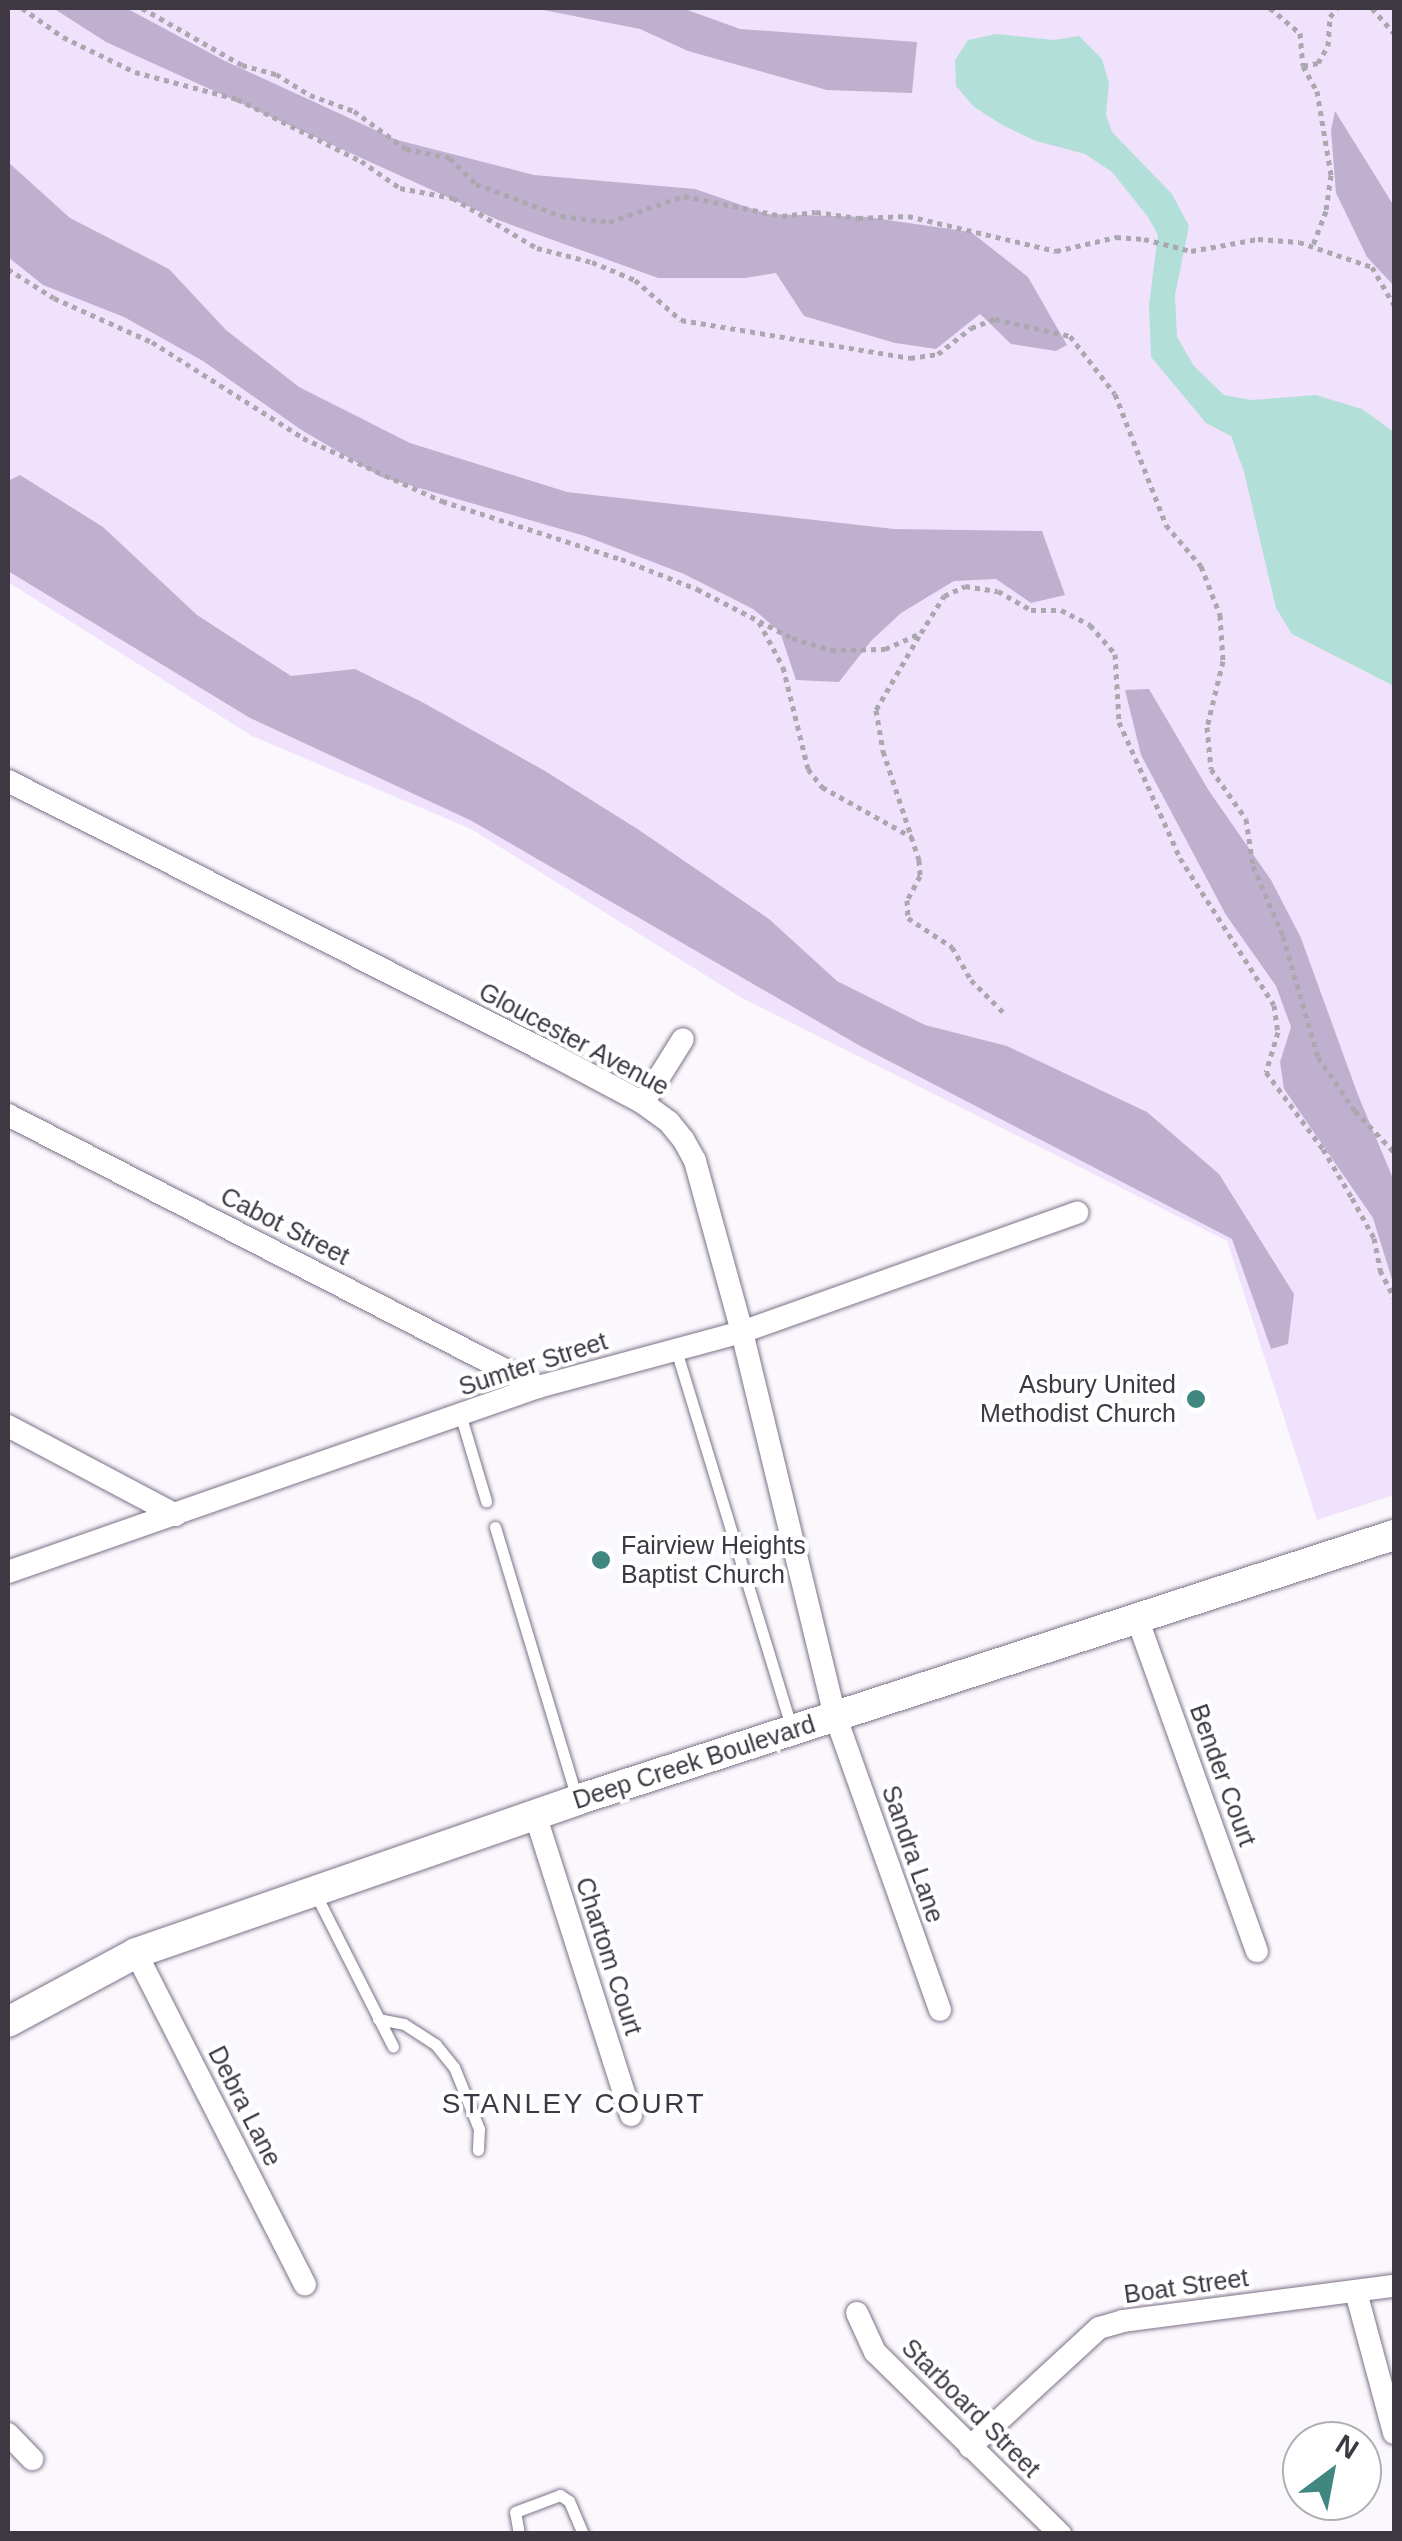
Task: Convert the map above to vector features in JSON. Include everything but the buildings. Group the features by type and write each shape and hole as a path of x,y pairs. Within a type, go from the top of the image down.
{"street":[{"name":"Gloucester Avenue","path":"8,780 644,1104 669,1122 695,1161 742,1332 835,1715"},
{"path":"644,1104 683,1039"},
{"name":"Cabot Street","path":"8,1115 538,1387"},
{"name":"Sumter Street","path":"8,1572 538,1387 742,1332 1077,1212"},
{"path":"8,1426 176,1515"},
{"name":"Deep Creek Boulevard","path":"8,2022 136,1953 534,1814 1394,1535"},
{"name":"Bender Court","path":"1137,1618 1257,1951"},
{"name":"Sandra Lane","path":"835,1715 940,2010"},
{"name":"Chartom Court","path":"534,1814 630,2115"},
{"name":"Debra Lane","path":"136,1953 305,2284"},
{"name":"Boat Street","path":"970,2447 1099,2328 1122,2321 1394,2286"},
{"path":"1356,2292 1394,2433"},
{"name":"Starboard Street","path":"857,2313 875,2352 1060,2534"},
{"path":"8,2434 32,2460"}],"lane":[{"path":"676,1350 792,1730"},
{"path":"461,1416 486,1501"},
{"path":"495,1527 577,1800"},
{"path":"314,1891 393,2047"},
{"path":"378,2019 404,2024 436,2045 454,2067 479,2129 478,2150"},
{"path":"518,2534 515,2512 560,2495 569,2501 583,2534"}],"path":[{"path":"22,8 63,37 135,72 237,99 361,161 400,188 452,198 537,248 592,262 635,280 681,320 910,358 938,354 970,328 995,319 1070,336 1116,394 1166,525 1201,566 1220,614 1223,661 1207,727 1211,769 1246,819 1253,866 1283,936 1318,1057 1354,1111 1394,1152"},
{"path":"142,8 242,66 276,74 310,95 354,111 406,150 450,158 476,184 561,216 609,222 684,196 782,216 816,212 858,218 908,216 1056,251 1116,237 1144,238 1191,252 1258,239 1298,242 1372,267 1394,305"},
{"path":"1270,8 1300,33 1302,66 1317,91 1331,175 1326,211 1312,248"},
{"path":"1302,66 1318,63 1328,46 1330,16 1337,8"},
{"path":"1372,8 1394,34"},
{"path":"8,269 54,298 152,342 303,438 442,501 621,559 792,638 831,650 885,649 921,633"},
{"path":"1002,1012 970,980 952,947 908,918 907,900 920,876 912,837 883,750 876,710 944,596 965,586 998,592 1031,610 1061,610 1090,625 1115,654 1119,722 1142,778 1180,858 1274,1005 1278,1032 1266,1072 1323,1149 1352,1198 1374,1238 1380,1270 1394,1298"},
{"path":"757,619 783,667 808,770 822,787 912,837"}],"shaded area":[{"path":"8,8 1394,8 1394,1495 1317,1520 1227,1241 742,998 471,829 252,736 8,582"},
{"path":"53,8 126,8 225,61 397,140 534,175 695,189 768,214 867,217 971,232 1028,277 1067,345 1056,351 1011,344 980,314 936,349 895,343 804,316 776,273 745,278 658,278 498,220 106,42"},
{"path":"533,8 682,8 740,29 917,42 912,93 827,90 688,51 640,29"},
{"path":"996,34 1054,40 1079,36 1102,59 1109,83 1106,115 1112,132 1172,194 1189,226 1175,295 1177,337 1194,366 1224,395 1251,400 1316,395 1362,409 1394,432 1394,686 1292,634 1276,608 1244,472 1231,436 1206,423 1151,357 1149,305 1158,235 1148,217 1112,172 1085,154 1036,141 1004,126 974,107 956,86 955,60 968,40"},
{"path":"1335,111 1394,206 1394,286 1367,257 1336,193 1331,130"},
{"path":"8,162 70,218 169,269 226,330 299,387 410,443 567,492 894,529 1042,531 1065,595 1031,603 996,579 954,581 901,613 871,641 839,682 796,680 780,632 753,609 684,574 585,536 381,477 300,429 203,361 124,317 43,285 8,257"},
{"path":"20,475 103,527 197,615 291,676 355,669 422,702 545,771 639,830 769,919 837,981 925,1025 1007,1046 1147,1112 1219,1174 1294,1294 1288,1344 1271,1349 1232,1239 862,1047 470,820 250,718 8,571 8,481"},
{"path":"1149,689 1209,791 1271,880 1301,938 1394,1181 1394,1286 1373,1218 1284,1089 1280,1062 1291,1027 1276,986 1226,915 1141,755 1125,690"}],"place":[{"name":"Asbury United Methodist Church","path":"1196,1399"},
{"name":"Fairview Heights Baptist Church","path":"601,1560"}],"district":[{"name":"STANLEY COURT","path":"574,2104"}]}
